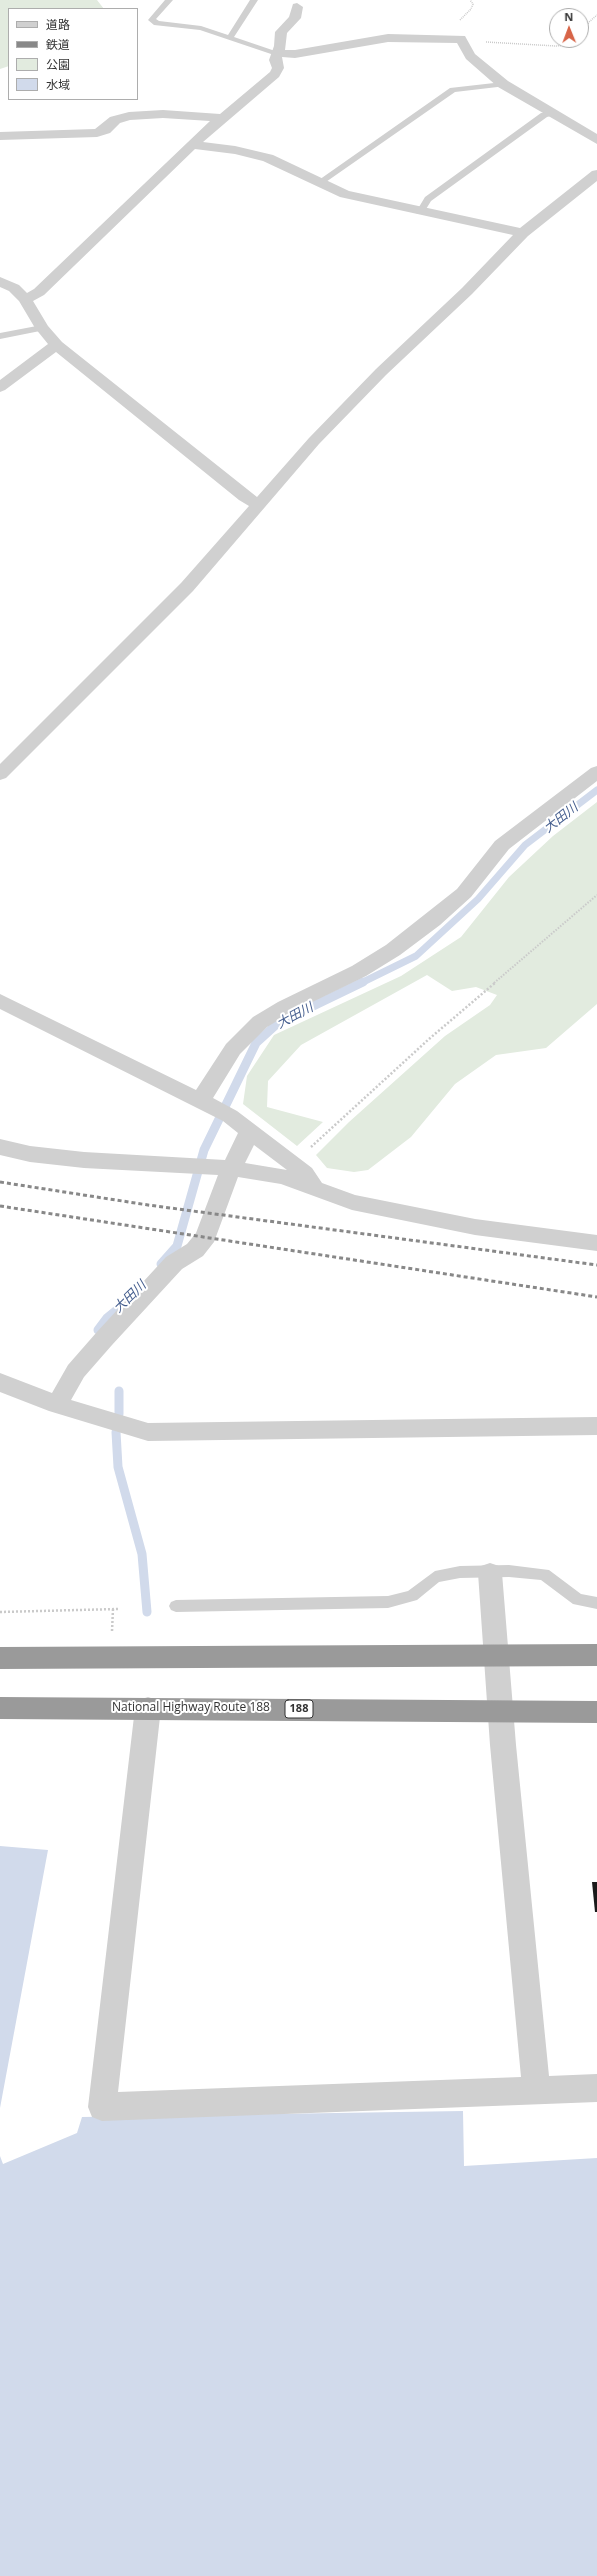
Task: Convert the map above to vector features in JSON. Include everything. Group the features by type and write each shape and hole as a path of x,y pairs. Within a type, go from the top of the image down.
{"highway":[{"path":"0,1658 497,1657 597,1655"},
{"name":"National Highway Route 188","path":"0,1708 597,1712"}],"street":[{"path":"25,299 39,292 192,145 275,74 278,68 275,60 282,28 295,18 296,7"},
{"path":"277,53 295,54 388,38 460,39 470,56 503,84 597,140"},
{"path":"0,136 96,133 105,130 115,120 129,116 163,114 222,118"},
{"path":"192,145 235,150 268,158 295,169 345,194 420,212 523,233"},
{"path":"0,774 187,587 314,441 375,378 467,291 523,233 597,174"},
{"path":"0,281 14,288 25,299 42,328 57,345 245,498 258,504"},
{"path":"0,387 44,352 57,345"},
{"path":"215,1108 234,1049 260,1022 285,1007 359,971 394,950 433,920 464,893 502,845 522,828 597,772"},
{"path":"0,1001 215,1108 249,1130 305,1173 315,1189"},
{"path":"57,1405 76,1371 104,1339 174,1263 195,1250 206,1236 231,1168 247,1139 249,1130"},
{"path":"0,1147 30,1154 84,1160 231,1168 282,1177 352,1202 475,1227 597,1243"},
{"path":"0,1382 57,1405 148,1432 597,1426"},
{"path":"490,1573 501,1711 536,2090"},
{"path":"148,1708 102,2106 597,2088"}],"lane":[{"path":"169,0 152,20 157,24 201,28 231,36 277,53"},
{"path":"231,36 254,0"},
{"path":"320,182 453,90 503,84"},
{"path":"420,212 428,199 544,115 551,113"},
{"path":"0,336 42,328"},
{"path":"176,1606 388,1602 412,1596 435,1577 460,1572 490,1573 509,1571 544,1574 578,1600 597,1603"}],"path":[{"path":"470,0 472,4 471,9 461,17 459,24 460,39 532,46 549,46"},
{"path":"589,24 597,15"},
{"path":"292,1164 429,1040 597,895"},
{"path":"112,1631 113,1609"},
{"path":"0,1612 118,1609"}],"green space":[{"path":"0,0 97,0 103,8 8,8 8,66 0,69"},
{"path":"597,802 597,1004 546,1048 496,1055 455,1084 411,1137 368,1170 354,1172 327,1168 316,1155 349,1122 445,1036 490,1005 497,995 476,987 452,991 427,975 301,1045 268,1081 267,1107 323,1122 297,1146 243,1104 247,1076 274,1035 401,976 461,937 509,877 553,836"}],"water":[{"path":"0,1846 48,1850 0,2108"},
{"path":"463,2111 464,2166 597,2158 597,2576 0,2576 0,2156 3,2164 77,2133 82,2117"}],"building":[{"path":"592,1882 597,1882 597,1912 595,1912"}],"waterway":[{"name":"大田川","path":"361,983 416,956 478,899 525,845 597,790"},
{"name":"大田川","path":"161,1264 177,1246 204,1150 256,1043 278,1023 363,982"},
{"name":"大田川","path":"98,1330 107,1318 129,1300"},
{"name":"大田川","path":"119,1391 119,1414"},
{"name":"大田川","path":"116,1432 118,1467 142,1554 147,1612"}],"railway":[{"path":"0,1182 148,1205 597,1265"},
{"path":"0,1206 597,1297"}]}
